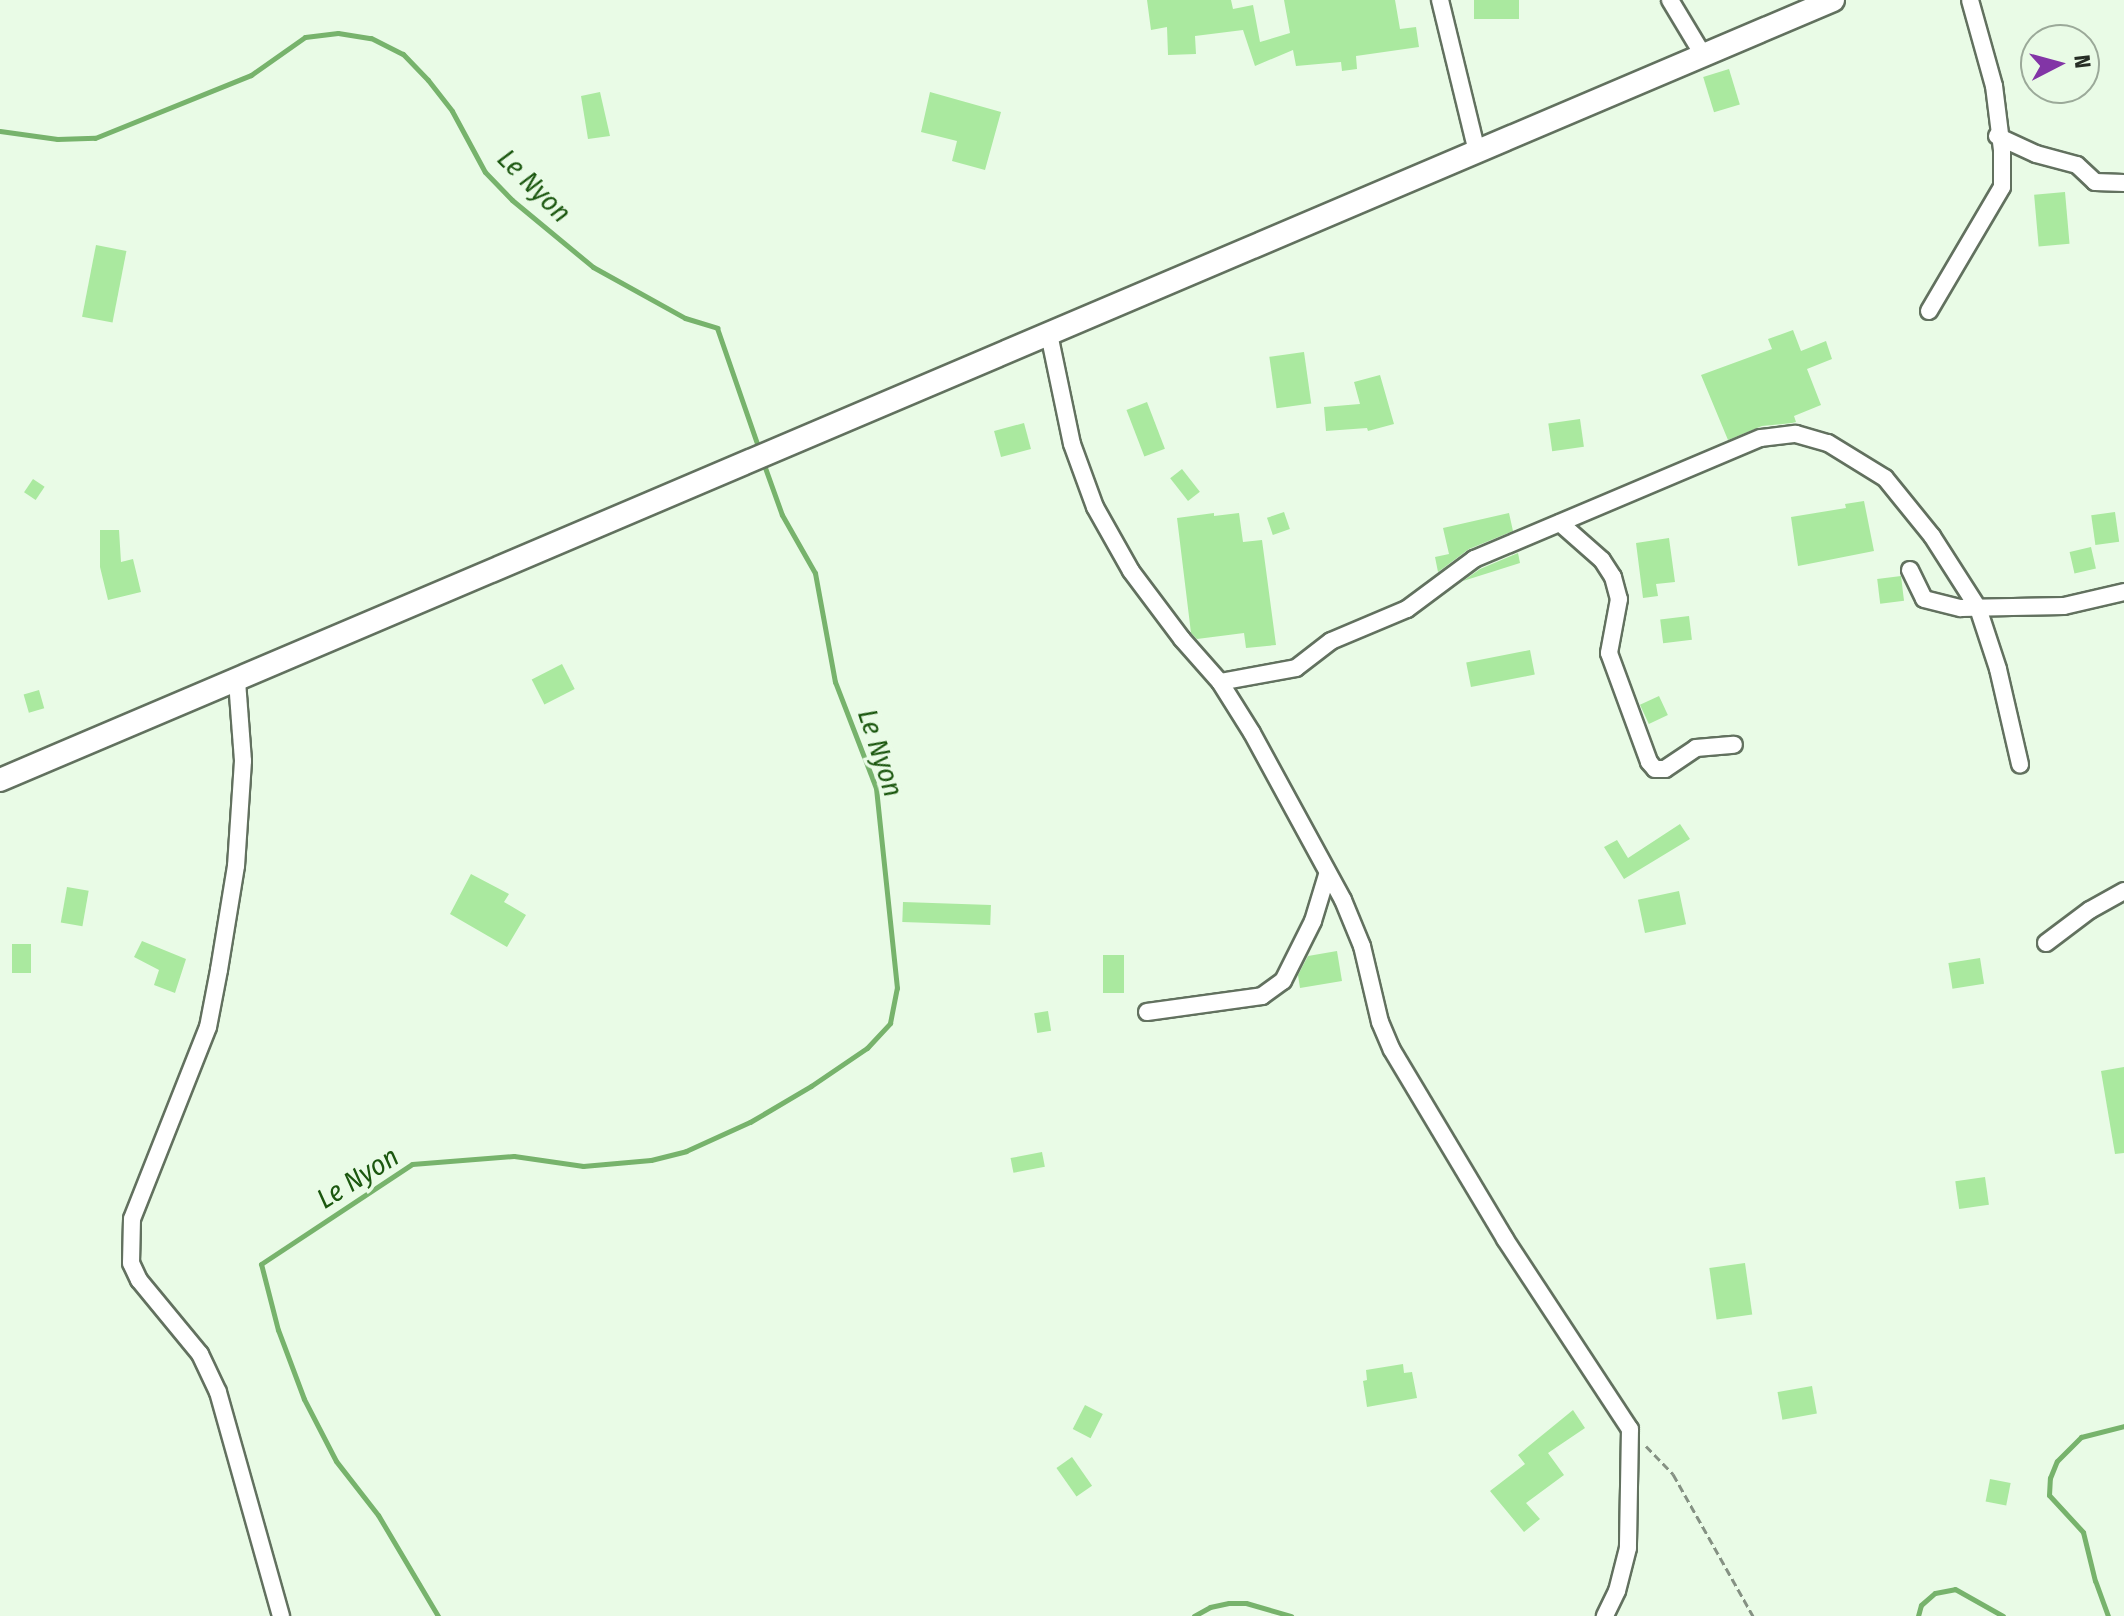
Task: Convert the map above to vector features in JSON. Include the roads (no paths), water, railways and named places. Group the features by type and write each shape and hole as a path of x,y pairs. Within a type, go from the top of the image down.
{"main road":[{"path":"0,780 1833,0"}],"street":[{"path":"1440,0 1477,152"},
{"path":"1670,0 1703,55"},
{"path":"1929,311 2002,187 2002,150 1997,136 1994,86 1970,0"},
{"path":"1997,136 2036,154 2077,165 2095,182 2124,183"},
{"path":"1049,334 1072,444 1095,507 1131,571 1182,639 1220,682 1252,733 1362,946 1380,1022 1392,1050 1512,1250 1630,1429 1628,1548 1617,1591 1605,1616"},
{"path":"1220,682 1296,668 1331,641 1407,609 1474,559 1761,438 1796,434 1828,443 1885,478 1932,536 1978,608 1998,669 2020,764"},
{"path":"1560,523 1602,560 1613,577 1619,599 1609,653 1649,762 1655,769 1665,769 1696,748 1734,745"},
{"path":"1910,570 1924,599 1978,608 2064,606 2124,592"},
{"path":"237,681 243,761 236,866 219,970 208,1027 132,1219 131,1263 139,1280 200,1354 218,1392 281,1616"},
{"path":"1147,1012 1262,996 1283,981 1313,921 1327,875"},
{"path":"2046,943 2090,910 2124,891"}],"waterway":[{"name":"Le Nyon","path":"0,131 57,139 95,138 251,75 305,37 338,33 371,38 403,54 428,80 452,111 485,172 512,200 593,267 685,318 717,328 760,452"},
{"name":"Le Nyon","path":"438,1616 378,1515 336,1461 304,1399 278,1330 261,1264 412,1164 514,1156 583,1166 651,1160 686,1151 750,1122 811,1086 867,1048 890,1023 897,988 876,788 835,682 815,573 782,515 763,462"},
{"path":"2108,1616 2095,1581 2083,1532 2049,1495 2050,1478 2057,1461 2081,1437 2124,1426"},
{"path":"1918,1616 1921,1605 1935,1593 1955,1589 2003,1616"},
{"path":"1194,1616 1210,1607 1229,1603 1246,1603 1291,1616"}]}
